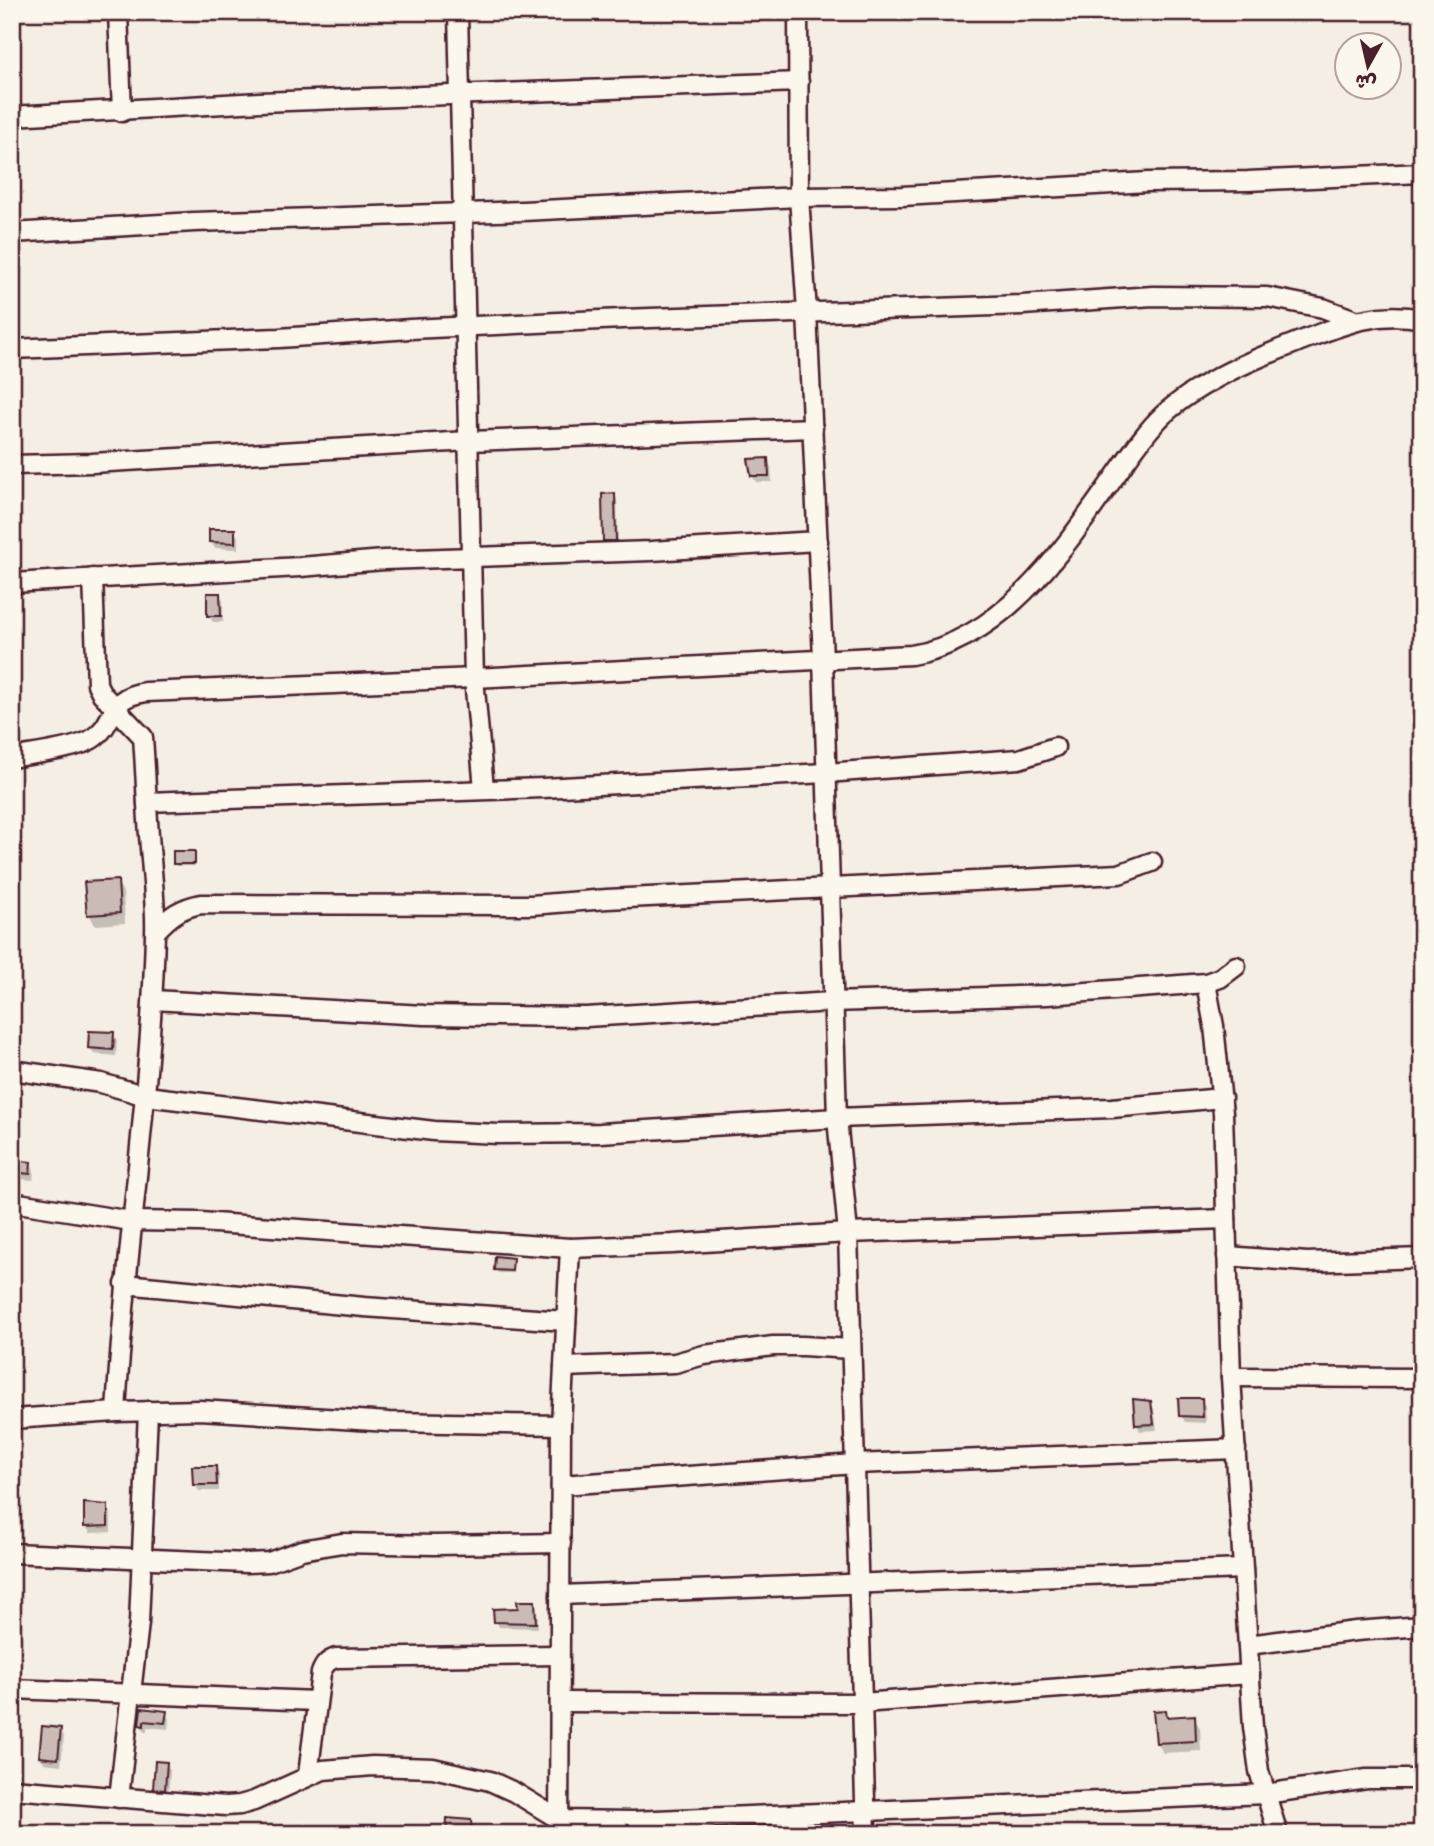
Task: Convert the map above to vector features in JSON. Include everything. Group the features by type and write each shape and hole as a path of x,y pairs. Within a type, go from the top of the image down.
{"street":[{"path":"118,12 122,111"},
{"path":"458,12 474,678 484,789"},
{"path":"798,12 799,197 823,658 837,1118 848,1233 866,1834"},
{"path":"12,116 260,102 799,82"},
{"path":"12,233 194,222 461,214 799,197 901,196 1148,182 1248,181 1422,173"},
{"path":"12,349 279,338 466,326 807,312 872,312 1153,296 1267,297 1323,308 1355,320"},
{"path":"1401,316 1422,306"},
{"path":"12,758 89,742 99,733 114,708 129,694 146,692 474,678 929,652 970,634 1009,606 1066,545 1162,416 1192,392 1262,356 1355,320 1401,316 1422,319"},
{"path":"12,465 92,463 469,441 813,428"},
{"path":"12,583 471,556 651,551 818,541"},
{"path":"93,578 97,684 114,708 144,737 156,931 146,1096 131,1220 116,1412"},
{"path":"147,802 543,788 827,773 1018,759 1055,747"},
{"path":"156,931 172,914 185,907 201,904 531,905 607,898 1119,874 1152,862"},
{"path":"153,1000 424,1015 586,1017 832,1002 1047,995 1206,983 1220,978 1236,966"},
{"path":"1206,983 1222,1098 1231,1377 1257,1760 1278,1834"},
{"path":"12,1070 101,1083 146,1096 421,1130 498,1134 600,1133 837,1118 1112,1108 1222,1098"},
{"path":"12,1202 131,1220 200,1222 570,1248 848,1233 1226,1219"},
{"path":"559,1827 561,1425 570,1248"},
{"path":"1227,1256 1320,1262 1422,1258"},
{"path":"125,1284 364,1307 566,1321"},
{"path":"564,1367 675,1363 704,1354 774,1346 851,1349"},
{"path":"1231,1377 1422,1378"},
{"path":"119,1798 139,1623 148,1411"},
{"path":"12,1419 116,1412 212,1411 389,1422 561,1425"},
{"path":"561,1485 855,1464 1236,1448"},
{"path":"12,1553 140,1560 269,1562 302,1550 342,1543 561,1543"},
{"path":"560,1595 1243,1569"},
{"path":"1248,1646 1356,1630 1422,1626"},
{"path":"308,1775 316,1701 323,1666 336,1658 559,1656"},
{"path":"560,1702 862,1703 1250,1674"},
{"path":"12,1689 316,1701"},
{"path":"12,1789 226,1806 240,1805 308,1775 337,1767 433,1768 490,1781 514,1792 559,1827 866,1810 1265,1794 1367,1779 1422,1779"}],"building":[{"path":"768,458 769,476 751,476 748,459"},
{"path":"615,493 616,541 603,541 602,494"},
{"path":"209,529 235,529 235,543 209,542"},
{"path":"207,593 220,593 221,616 207,616"},
{"path":"173,851 195,851 195,864 173,864"},
{"path":"118,880 120,913 87,915 84,882"},
{"path":"89,1031 114,1032 113,1050 88,1048"},
{"path":"12,1160 31,1162 30,1174 12,1172"},
{"path":"495,1256 513,1258 512,1271 494,1270"},
{"path":"1178,1398 1202,1398 1203,1417 1179,1416"},
{"path":"1133,1399 1151,1401 1154,1424 1135,1425"},
{"path":"192,1466 216,1466 217,1485 193,1485"},
{"path":"84,1503 108,1505 108,1526 84,1527"},
{"path":"517,1601 535,1601 536,1623 494,1622 493,1609 518,1608"},
{"path":"141,1708 167,1711 165,1723 144,1721 144,1726 139,1725"},
{"path":"1166,1710 1167,1717 1195,1715 1196,1741 1156,1743 1153,1711"},
{"path":"42,1726 61,1728 58,1759 39,1757"},
{"path":"155,1761 167,1762 165,1790 153,1789"},
{"path":"447,1818 471,1820 472,1834 446,1834"}]}
